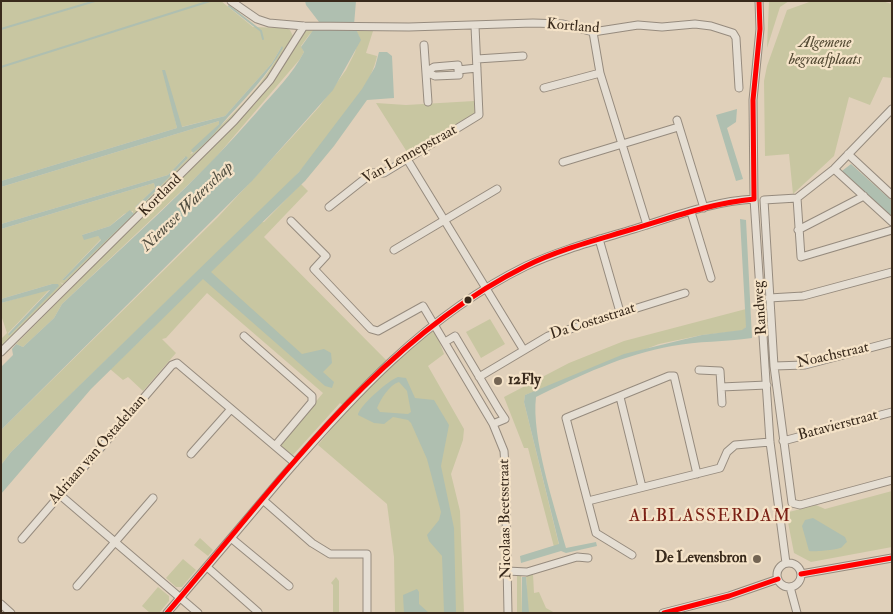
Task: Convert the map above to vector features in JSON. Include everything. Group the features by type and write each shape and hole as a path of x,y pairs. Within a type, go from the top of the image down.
{"street":[{"path":"231,1 257,19 269,23 304,26"},
{"name":"Randweg","path":"759,1 758,51 753,100 754,199 770,442 786,563"},
{"name":"Kortland","path":"1,352 234,121 270,80 304,26 563,24 593,32 638,25 662,27 695,24 727,30 733,33 736,38 739,88"},
{"name":"Van Lennepstraat","path":"329,207 372,173 384,172 479,116 475,26"},
{"path":"593,32 600,72 647,225"},
{"path":"424,45 428,102"},
{"path":"477,59 523,56"},
{"path":"426,72 434,67 458,64 458,70 477,68"},
{"path":"544,88 600,72"},
{"path":"891,109 834,169 797,198 801,257 892,230"},
{"path":"676,120 704,208"},
{"path":"563,162 675,128"},
{"path":"848,154 892,195"},
{"path":"407,159 523,349"},
{"path":"834,169 892,222"},
{"path":"394,250 497,189"},
{"path":"798,230 864,196"},
{"name":"Randweg","path":"797,198 764,200 774,366 792,503 800,505 892,480"},
{"path":"167,613 295,463 390,361 434,324 485,289 527,266 599,239 704,208 738,200 754,199"},
{"path":"691,212 711,278"},
{"name":"Nicolaas Beetsstraat","path":"291,221 326,256 314,269 371,329 378,332 423,306 493,424 504,450 508,613"},
{"path":"599,239 620,312"},
{"path":"769,298 803,296 892,272"},
{"name":"Da Costastraat","path":"479,377 523,349 560,331 685,293"},
{"path":"244,336 312,396 312,402 274,446"},
{"path":"445,342 455,336 504,419 493,424"},
{"name":"Noachstraat","path":"774,366 805,365 892,342"},
{"name":"Adriaan van Ostadelaan","path":"22,538 172,365 177,364 230,409"},
{"path":"699,370 720,370 722,402"},
{"path":"632,555 596,534 566,418 668,376 674,376 698,474"},
{"path":"721,387 766,386"},
{"path":"620,397 642,487"},
{"path":"191,454 230,409 295,463"},
{"name":"Batavierstraat","path":"783,441 892,412"},
{"path":"588,501 720,468 727,452 734,446 770,442"},
{"path":"60,496 198,613"},
{"path":"77,586 153,498"},
{"path":"263,500 312,543 330,554 368,554 367,613"},
{"path":"231,538 289,586"},
{"path":"507,571 527,572 576,557 588,558"},
{"path":"801,574 892,558"},
{"path":"786,563 797,566 801,574 798,583 790,587 783,585 778,580 778,569 786,563"},
{"path":"207,567 258,612"},
{"path":"662,613 729,596 778,580"},
{"path":"790,587 797,613"},
{"path":"1,604 11,613"}],"green space":[{"path":"1,1 221,1 253,27 286,28 290,30 293,36 291,44 272,72 237,115 67,286 60,282 65,287 1,351 1,339 7,333 1,315 1,303 50,289 8,333 9,336 58,286 52,284 1,299 1,229 154,183 155,188 135,207 140,207 188,158 185,157 168,175 1,224 1,187 219,121 219,124 190,154 193,153 255,90 275,62 282,46 272,63 225,116 181,127 164,70 177,128 1,181","holes":["133,211 133,214 65,280 62,280 101,239 98,236 82,235 110,226 124,214"]},
{"path":"769,1 789,1 780,7 767,48"},
{"name":"Algemene begraafplaats","path":"812,1 882,1 892,4 892,78 883,77 870,105 849,97 834,156 793,194 789,154 765,156 764,81 767,66 787,10"},
{"path":"307,29 316,29 301,46 304,52 300,59 211,163 62,304 54,318 23,347 16,344 256,103"},
{"path":"355,30 373,31 366,53 377,56 370,76 358,98 324,144 250,223 264,222 301,184 308,191 264,237 391,365 431,329 433,332 435,330 444,354 428,366 464,429 463,440 451,474 460,511 464,613 395,613 394,557 387,504 318,445 348,409 340,403 293,455 281,448 282,442 323,393 207,293 166,338 162,339 176,353 143,391 128,377 123,380 110,369 150,331 192,277 11,452 1,465 1,430 218,217 319,107 346,70 355,52 359,36"},
{"path":"474,101 475,113 407,152 376,103 406,105"},
{"path":"746,309 746,327 742,331 702,335 659,344 525,395 524,402 559,545 554,547 528,448 524,448 504,397 569,363 624,341"},
{"path":"490,319 505,344 481,358 466,332"},
{"path":"892,491 892,547 811,562 794,553 787,517 789,512 816,505 825,509"},
{"path":"200,538 213,550 208,556 194,545"},
{"path":"183,559 196,570 182,587 176,587 166,578"},
{"path":"533,574 534,593 539,592 546,608 555,613 528,612 526,575"},
{"path":"521,575 522,613 517,613 517,576"},
{"path":"336,577 339,581 339,613 333,613 333,585 331,583"},
{"path":"158,587 169,596 169,601 159,613 150,613 142,606"}],"water":[{"name":"Nieuwe Waterschap","path":"305,1 356,1 354,25 361,40 333,90 252,181 1,430 1,367 13,355 12,349 16,344 23,347 54,318 62,304 186,187 234,138 282,83 304,52 301,47 319,22"},
{"path":"282,46 283,48 277,58 258,84 212,136 193,153 191,150 219,124 219,121 1,187 1,181 177,128 162,70 165,70 182,127 225,116 272,63"},
{"path":"379,52 387,52 392,56 394,98 367,100 334,146 305,181 211,272 302,354 324,349 331,353 332,363 323,372 334,382 332,388 325,386 203,279 91,389 1,494 1,465 11,452 299,172 362,89 375,67"},
{"path":"737,109 736,122 727,128 743,179 736,181 716,115"},
{"path":"186,156 188,158 140,207 135,207 155,188 154,183 1,229 1,224 168,175"},
{"path":"851,164 892,201 892,219 842,171"},
{"path":"130,210 134,214 65,280 62,280 101,240 98,236 84,240 82,235 110,226"},
{"path":"740,219 746,220 752,338 682,344 637,354 586,374 536,397 535,413 540,452 566,548 596,542 597,546 566,553 561,551 521,563 520,556 559,544 524,402 525,395 624,354 702,335 742,330 746,327"},
{"path":"52,284 58,284 59,286 9,336 8,334 50,290 1,303 1,299"},
{"path":"398,377 406,378 415,398 434,400 449,425 441,466 454,528 456,613 444,613 442,556 429,541 427,535 439,520 441,512 427,459 411,423 408,420 393,417 384,424 374,423 358,415 359,411 369,400","holes":["399,382 407,391 411,412 408,414 380,412 377,408 386,393 395,384"]},
{"path":"813,518 845,537 847,542 842,547 836,549 809,551 802,526 805,520"},
{"path":"522,577 526,577 529,613 522,613"},
{"path":"417,589 419,592 419,604 429,613 404,613 403,595"}],"waterway":[{"path":"1,29 95,1"},
{"path":"1,67 210,1"},
{"path":"229,6 261,31 263,39"}],"transit line":[{"path":"754,199 753,100 760,29 759,1"},
{"path":"167,613 288,468 375,375 422,334 472,297 526,266 565,250 693,211 754,199"},
{"path":"801,574 892,558"},
{"path":"664,613 729,596 778,579"}],"place":[{"name":"12Fly","path":"498,381"},
{"name":"De Levensbron","path":"757,559"}],"district":[{"name":"ALBLASSERDAM","path":"710,517"}]}
